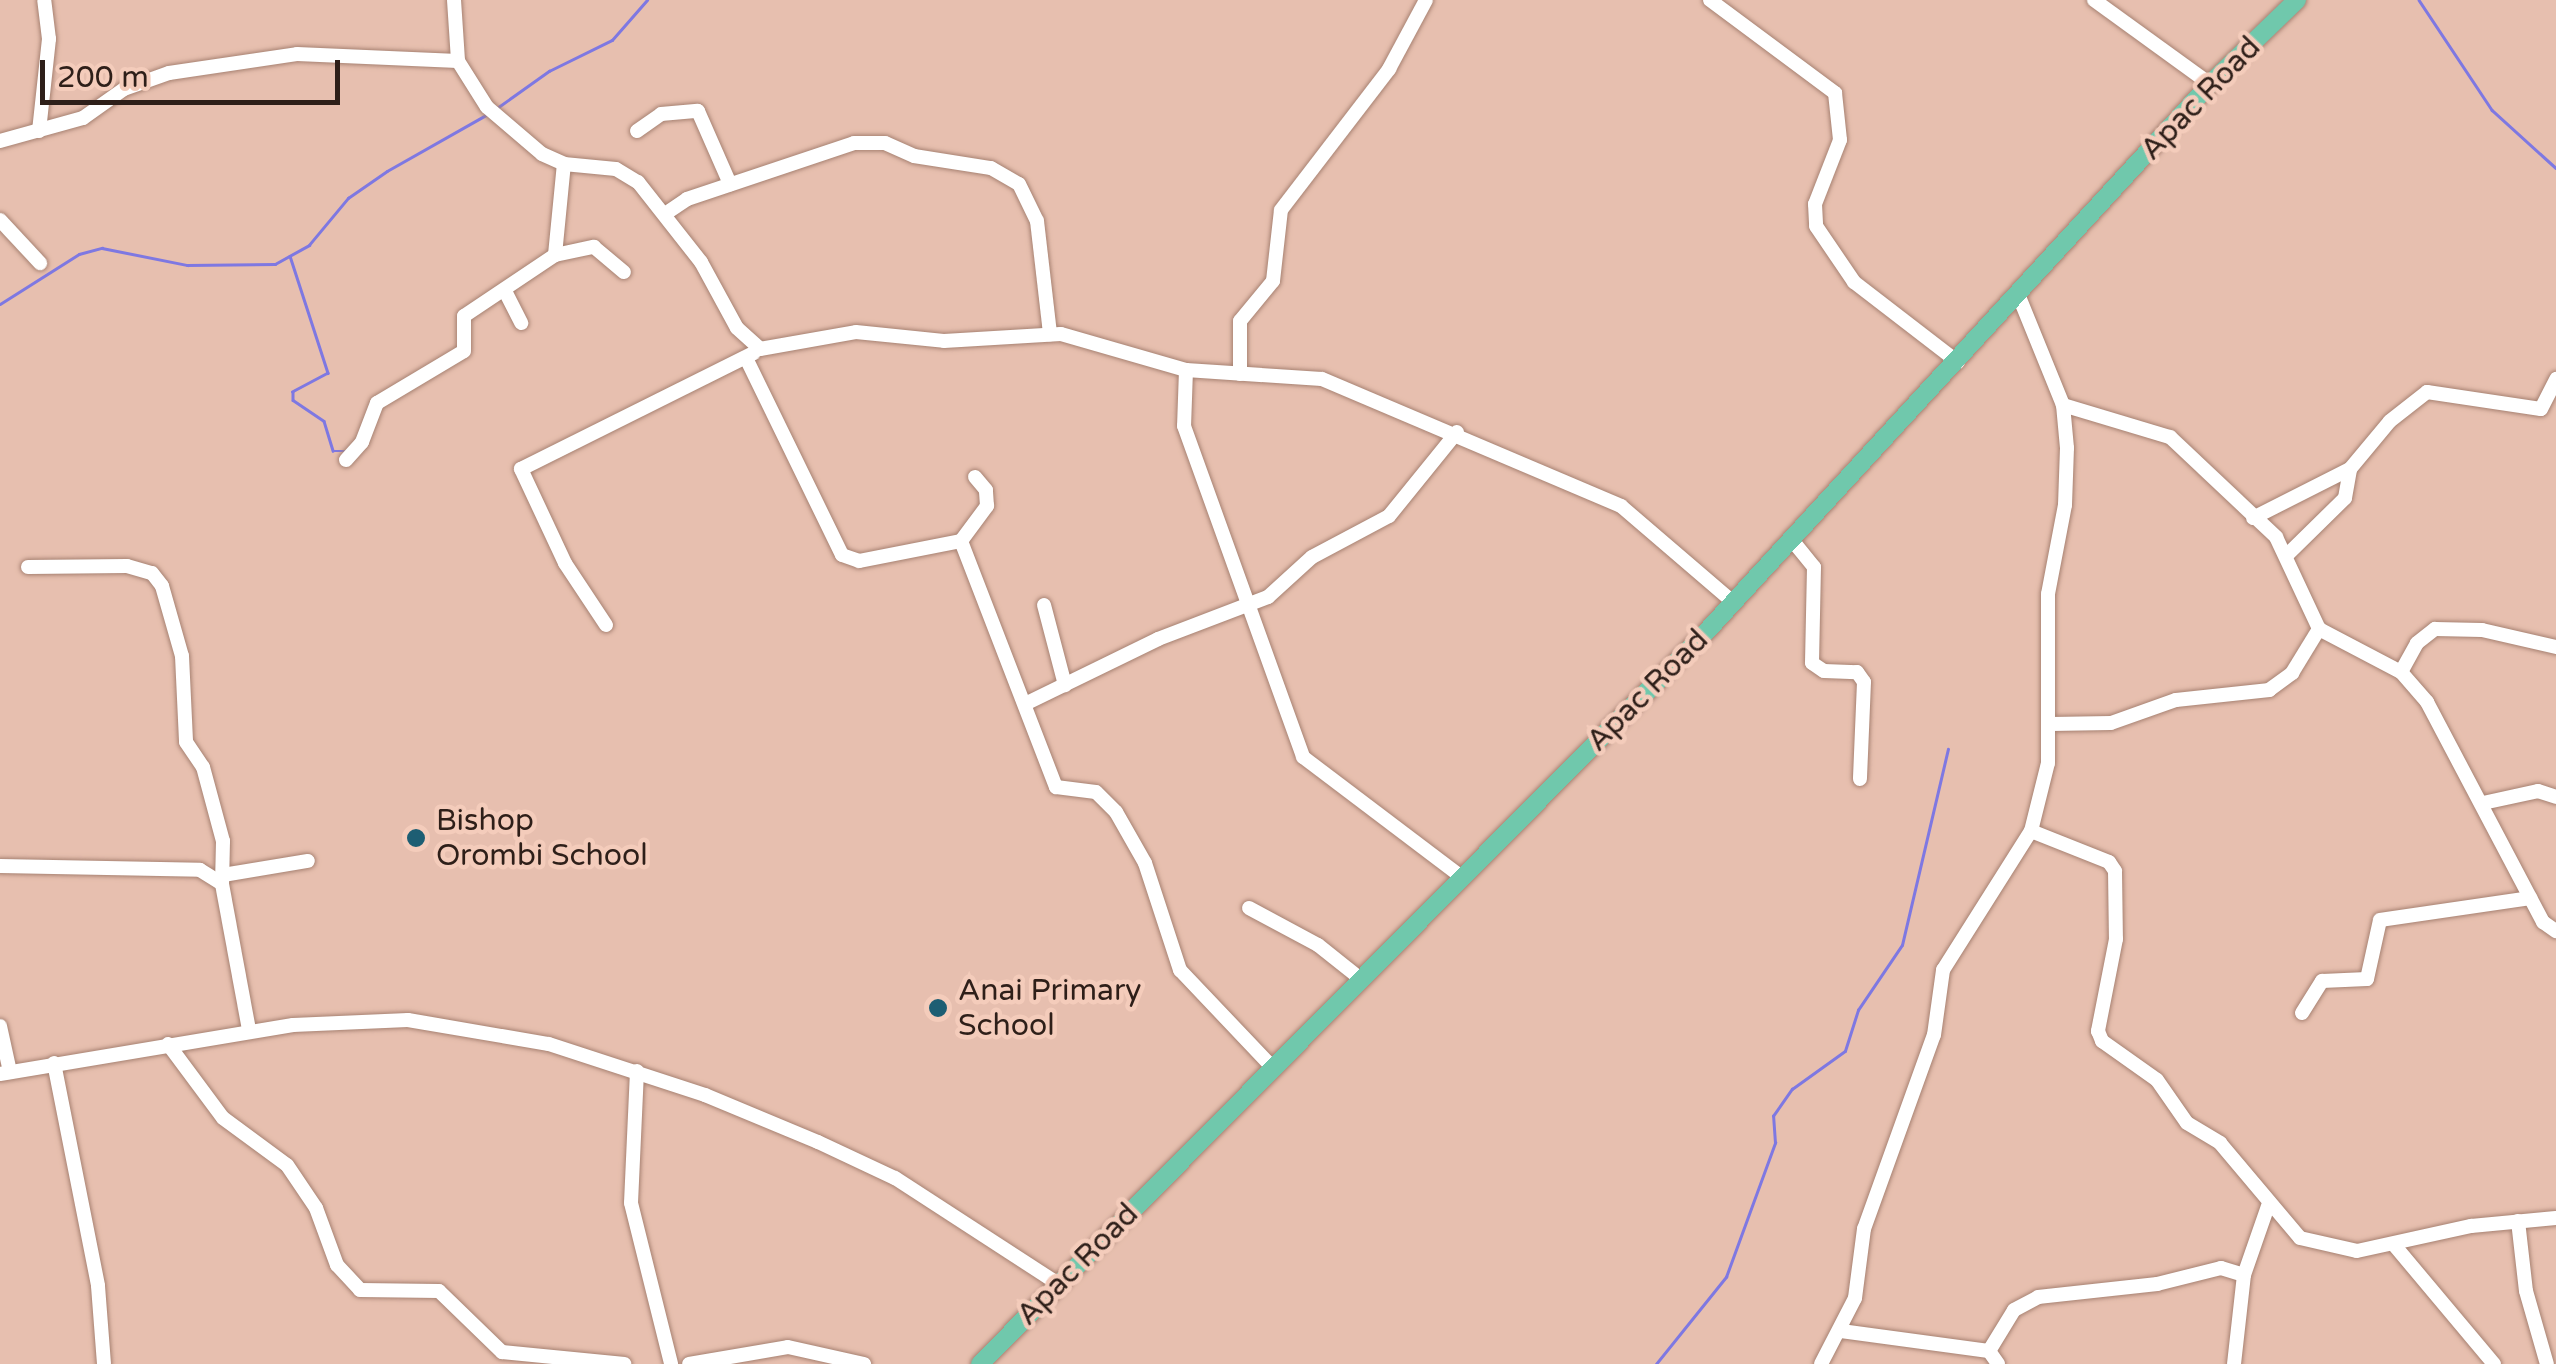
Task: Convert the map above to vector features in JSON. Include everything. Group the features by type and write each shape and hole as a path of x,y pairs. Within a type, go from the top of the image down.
{"main road":[{"name":"Apac Road","path":"980,1364 1734,603 2020,298 2210,84 2298,0"}],"street":[{"path":"39,132 49,39 44,0"},
{"path":"454,0 458,61 515,135 564,164 616,169 638,182 702,262 730,318 760,349"},
{"path":"1240,374 1240,321 1273,281 1281,210 1389,69 1426,0"},
{"path":"1710,0 1835,92 1840,140 1815,204 1816,226 1854,282 1958,362"},
{"path":"2094,0 2210,84"},
{"path":"0,141 83,118 124,89 170,73 297,54 458,61"},
{"path":"637,131 661,114 698,110 730,184"},
{"path":"665,214 730,184 872,140 914,156 991,168 1019,184 1037,221 1050,334"},
{"path":"555,254 564,164"},
{"path":"0,220 40,264"},
{"path":"346,460 362,442 377,403 464,351 464,316 555,254 594,247 624,272"},
{"path":"505,291 521,323"},
{"path":"1822,1364 1854,1298 1864,1229 1934,1036 1943,970 2031,831 2051,724 2048,594 2065,505 2063,404 2020,298"},
{"path":"606,626 564,563 521,469 760,349 856,332 944,341 1050,334 1105,342 1186,370 1322,379 1457,432 1621,506 1734,603"},
{"path":"746,358 842,555 859,561 961,541 987,506 986,490 975,477"},
{"path":"1186,370 1184,426 1308,764 1463,878"},
{"path":"2253,518 2350,469 2390,422 2426,392 2541,410 2556,380"},
{"path":"2063,404 2170,437 2288,554 2319,629 2401,672 2438,719 2530,898 2556,931"},
{"path":"1025,704 1158,638 1251,606 1312,557 1389,516 1457,432"},
{"path":"2288,554 2345,498 2350,469"},
{"path":"1792,540 1814,568 1812,664 1824,672 1857,672 1864,682 1860,779"},
{"path":"961,541 1056,787 1096,792 1116,812 1145,863 1180,970 1274,1069"},
{"path":"28,567 126,566 152,574 162,586 182,656 184,732 206,775 222,840 222,880 250,1029"},
{"path":"1044,605 1064,685"},
{"path":"2051,724 2111,723 2176,700 2269,690 2292,674 2319,629"},
{"path":"2401,672 2417,643 2435,630 2482,630 2556,647"},
{"path":"2484,803 2538,791 2556,797"},
{"path":"2031,831 2109,862 2115,870 2117,929 2098,1031 2102,1041 2157,1080 2187,1123 2220,1142 2268,1206 2315,1244 2357,1252 2395,1246 2434,1233 2556,1218"},
{"path":"0,866 200,870 222,880 308,862"},
{"path":"2302,1013 2322,981 2367,980 2380,920 2530,898"},
{"path":"1250,908 1318,945 1362,980"},
{"path":"0,1026 5,1073 250,1029 408,1020 549,1044 638,1071 895,1178 1058,1284"},
{"path":"168,1044 223,1118 288,1166 316,1208 337,1265 360,1290 439,1291 502,1352 624,1364"},
{"path":"54,1063 98,1286 104,1364"},
{"path":"638,1071 630,1203 671,1364"},
{"path":"2234,1364 2244,1275 2268,1206"},
{"path":"2518,1220 2526,1291 2546,1364"},
{"path":"2395,1246 2494,1364"},
{"path":"1841,1331 1994,1357 2014,1310 2038,1297 2157,1284 2221,1268 2244,1275"},
{"path":"689,1364 776,1347 864,1364"}],"waterway":[{"path":"497,108 549,71 612,40 647,0"},
{"path":"2419,0 2492,110 2556,168"},
{"path":"0,304 79,254 102,248 187,265 275,264 309,245 348,198 387,171 486,115"},
{"path":"290,256 328,373 293,392 293,400 324,421 333,451 345,451"},
{"path":"1656,1364 1726,1277 1775,1143 1773,1116 1792,1089 1845,1051 1858,1010 1902,945 1948,749"}],"place":[{"name":"Bishop Orombi School","path":"416,838"},
{"name":"Anai Primary School","path":"938,1008"}]}
